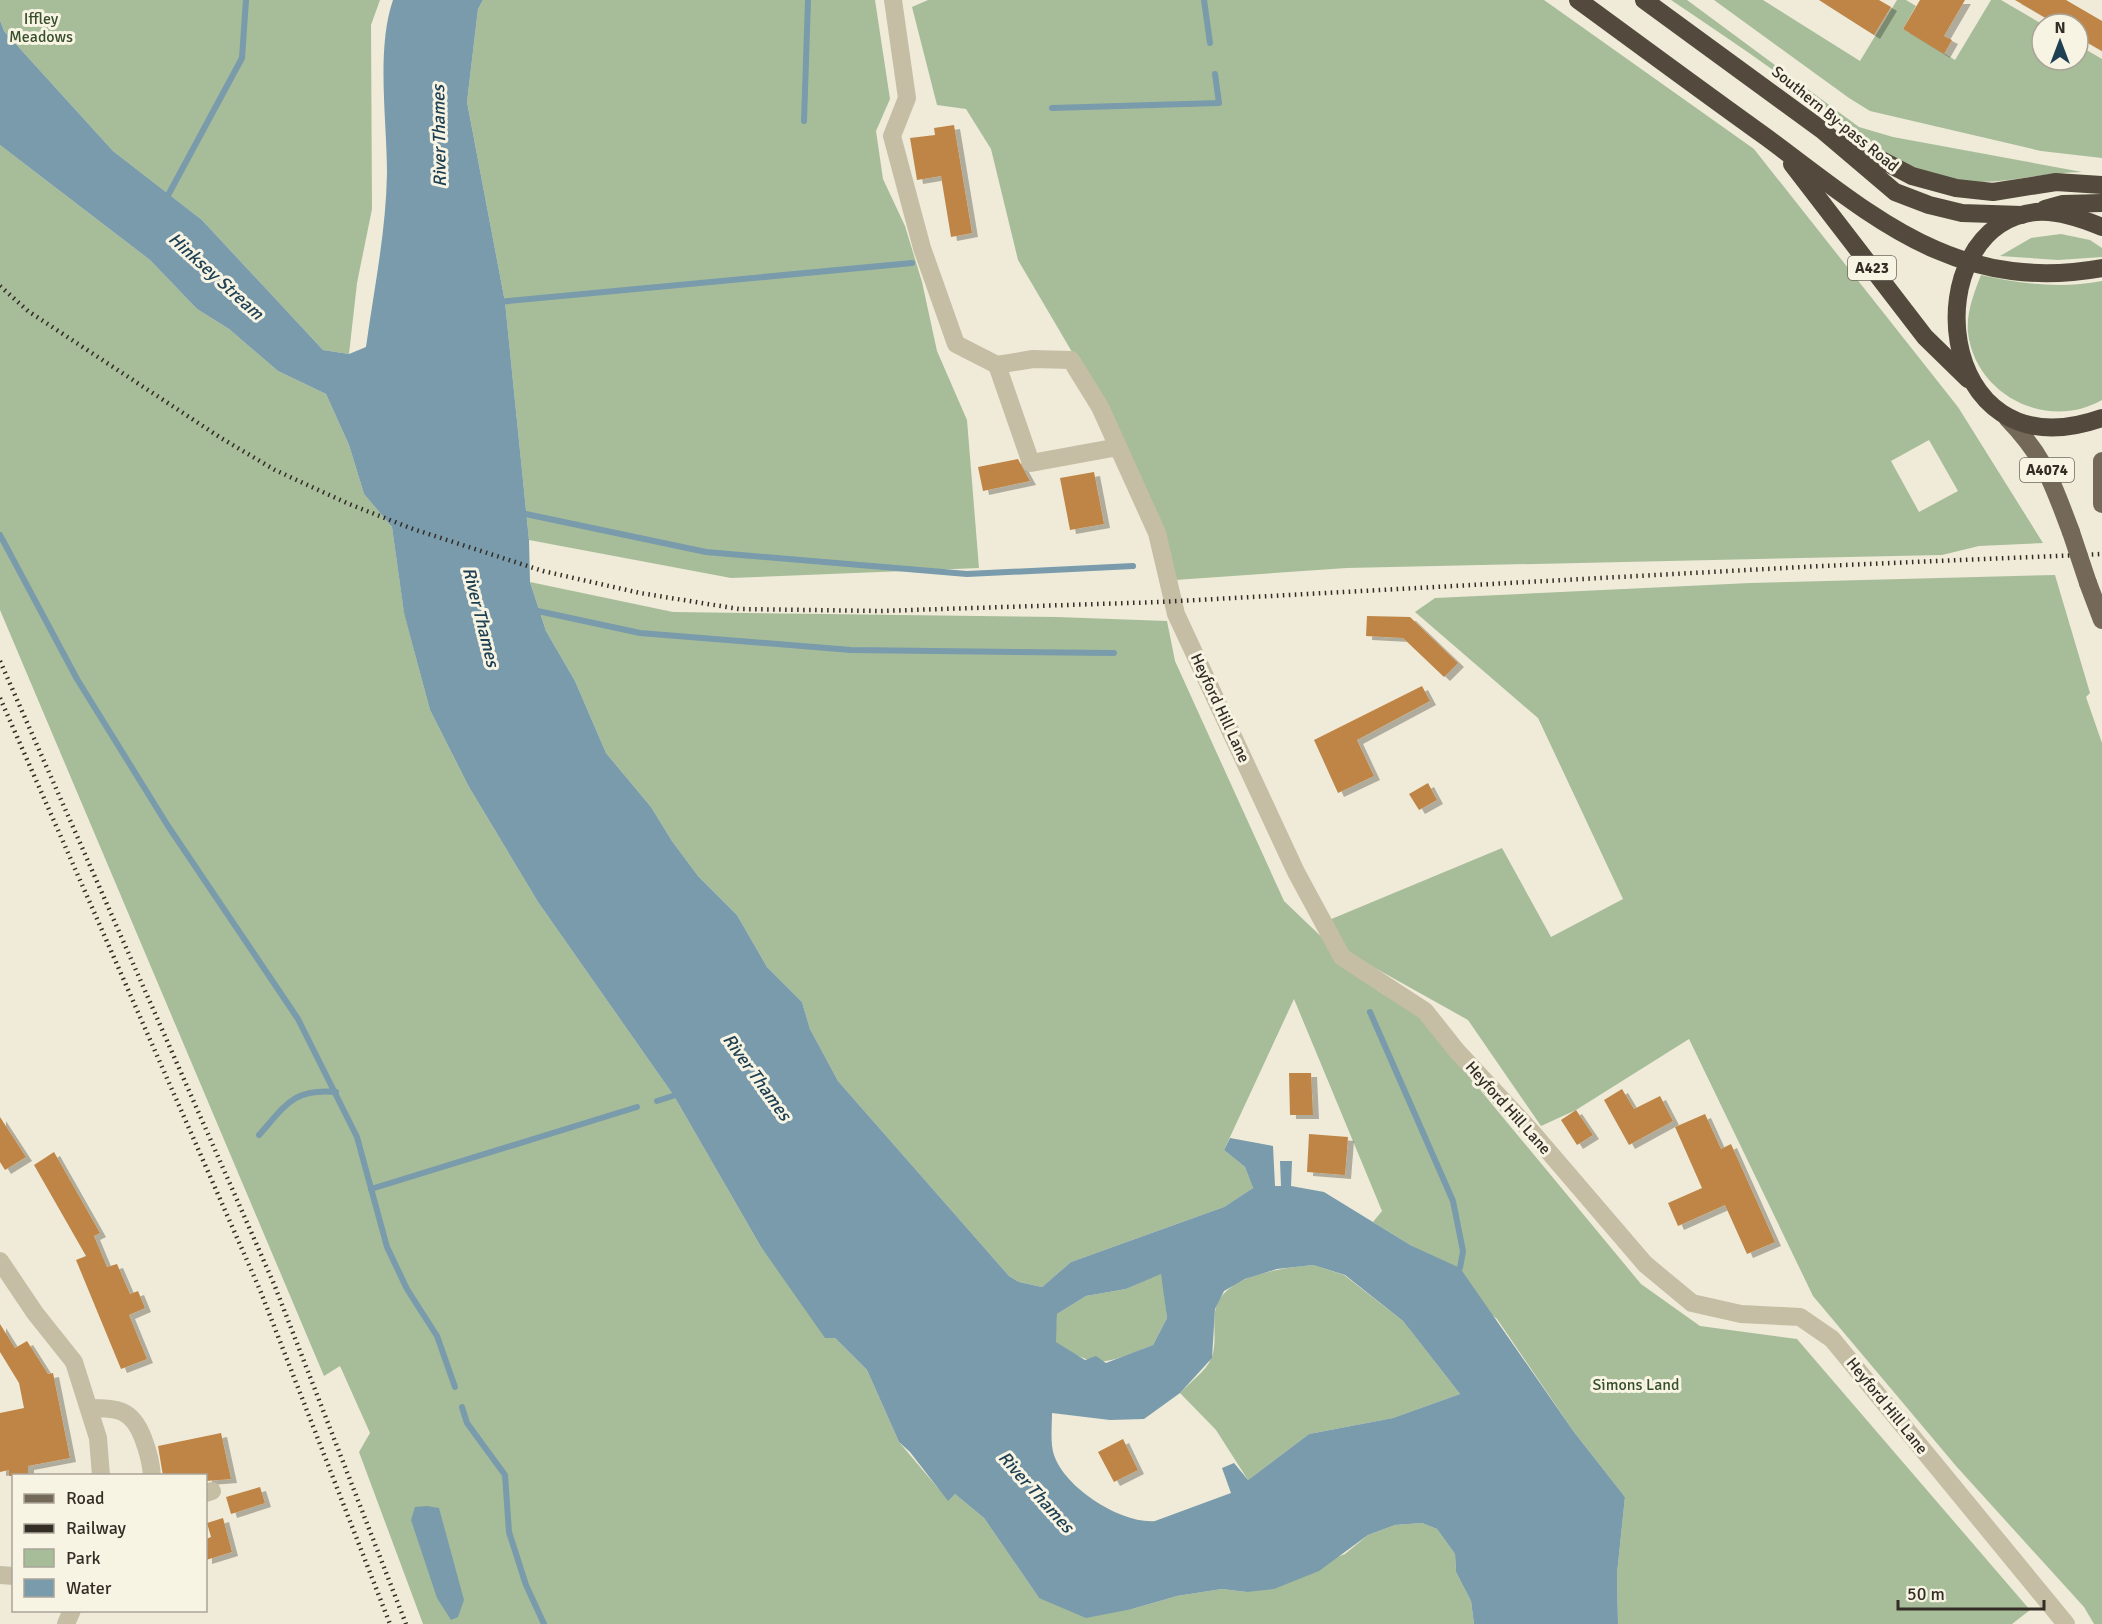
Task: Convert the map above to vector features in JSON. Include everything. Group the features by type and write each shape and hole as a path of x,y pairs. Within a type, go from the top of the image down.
{"highway":[{"name":"A423","path":"1578,0 1850,200 1908,238 1969,262 2010,270 2053,274 2102,268"},
{"name":"Southern By-pass Road","path":"1644,0 1822,130 1895,192 1929,205 1962,213 2030,213"},
{"path":"1822,130 1912,176 1956,188 1994,192 2056,182 2102,184"},
{"name":"A423","path":"1780,148 1925,338 1972,382"},
{"path":"2102,202 2063,204 2030,213 1997,228 1977,247 1969,262 1956,308 1958,339 1972,382 1983,398 2007,418 2039,426 2064,426 2102,418"},
{"path":"2030,213 2070,216 2102,227"}],"main road":[{"name":"A4074","path":"2007,418 2031,442 2043,460 2102,620"},
{"path":"2102,461 2102,504"}],"street":[{"path":"893,0 907,98 892,135 922,248 956,344 997,365 1031,464 1118,447"},
{"name":"Heyford Hill Lane","path":"997,365 1033,359 1071,360 1100,407 1156,533 1176,614 1296,872 1342,957 1425,1011 1456,1050 1531,1131 1645,1264 1692,1302 1741,1314 1800,1317 1832,1339 2066,1624"},
{"path":"0,1261 35,1313 74,1362 98,1438 101,1474"},
{"path":"89,1408 112,1408 126,1413 137,1422 151,1459 152,1474"}],"green space":[{"name":"Iffley Meadows","path":"0,0 380,0 371,25 372,209 357,283 349,354 323,350 202,220 113,151 4,31 0,20"},
{"path":"483,0 875,0 890,99 876,131 883,179 905,226 922,282 937,351 967,420 979,568 731,578 529,540 505,302 467,102 478,9"},
{"path":"928,0 1544,0 1754,149 1958,407 2043,543 1979,546 1942,555 1347,568 1175,580 1109,415 1018,260 991,149 966,109 937,105 912,7","holes":["1929,440 1958,491 1919,512 1891,461"]},
{"path":"1671,0 1687,0 1859,127 1893,137 2082,172 1976,182 1934,175 1909,165 1861,137 1773,70"},
{"path":"1714,0 1763,0 1860,61 1897,0 1906,0 1916,6 1903,29 1955,60 1991,0 2001,0 2030,17 2030,72 2090,72 2090,52 2102,59 2102,158 2041,151 1870,111"},
{"path":"0,145 150,260 197,309 229,329 278,371 326,394 349,445 364,494 392,527 404,612 430,710 469,787 538,902 674,1096 761,1247 806,1309 867,1370 899,1442 948,1500 955,1494 984,1518 1039,1598 1132,1609 1177,1596 1222,1589 1247,1592 1345,1554 1368,1535 1395,1525 1422,1523 1437,1529 1455,1554 1456,1572 1471,1601 1474,1624 423,1624 359,1452 370,1433 340,1366 324,1376 0,610"},
{"path":"2061,234 2090,240 2102,248 2102,257 2058,260 2000,256 2031,238"},
{"path":"1981,275 2011,281 2056,285 2102,281 2102,400 2081,409 2059,411 2038,409 2018,402 2000,390 1985,374 1974,355 1968,333 1969,311"},
{"path":"2055,575 2090,693 2086,697 2102,743 2102,1624 2094,1624 2084,1607 1956,1466 1813,1296 1689,1039 1576,1110 1541,1126 1468,1020 1350,954 1329,920 1502,848 1551,937 1623,899 1538,718 1415,612 1435,598 1750,583"},
{"name":"Simons Land","path":"530,582 673,612 1057,617 1167,621 1175,661 1284,901 1378,991 1419,1016 1641,1284 1700,1326 1797,1339 2030,1610 2012,1624 1618,1624 1617,1574 1625,1497 1574,1432 1497,1319 1412,1246 1373,1222 1382,1211 1294,999 1224,1150 1245,1167 1253,1188 1224,1207 1071,1262 1042,1287 1019,1282 1009,1276 838,1081 810,1029 802,1002 767,967 737,915 698,876 651,807 606,753 575,681 546,631"},
{"path":"1313,1265 1344,1275 1403,1321 1460,1394 1393,1418 1309,1434 1248,1480 1216,1430 1180,1393 1211,1359 1214,1348 1215,1312 1219,1299 1228,1289 1270,1271"},
{"path":"1162,1273 1167,1318 1153,1345 1114,1359 1093,1361 1082,1358 1055,1342 1057,1314 1086,1296 1126,1289"}],"water":[{"path":"393,0 483,0 478,9 467,102 505,302 529,540 530,582 546,631 575,681 606,753 651,807 698,876 737,915 767,967 802,1002 810,1029 838,1081 1009,1276 1019,1282 1042,1287 1071,1262 1224,1207 1253,1188 1245,1167 1224,1150 1230,1138 1273,1146 1275,1186 1281,1186 1280,1161 1292,1161 1291,1186 1324,1192 1412,1246 1460,1268 1574,1432 1625,1497 1617,1574 1618,1624 1474,1624 1471,1601 1456,1572 1455,1554 1437,1529 1422,1523 1395,1525 1368,1535 1319,1571 1274,1589 1247,1592 1222,1589 1177,1596 1132,1609 1086,1618 1039,1598 984,1518 955,1494 948,1501 910,1452 899,1442 867,1370 835,1338 825,1338 761,1247 674,1096 538,902 469,787 430,710 404,613 392,527 364,494 349,445 326,394 278,371 229,329 197,309 150,260 0,145 0,20 4,31 113,151 202,220 323,350 349,354 366,347 382,239 387,173 384,62 388,19","holes":["1313,1265 1345,1275 1403,1321 1460,1394 1393,1418 1309,1434 1248,1480 1234,1463 1222,1468 1231,1493 1155,1521 1126,1517 1111,1510 1096,1502 1070,1480 1054,1455 1052,1413 1110,1420 1144,1419 1180,1393 1212,1358 1215,1309 1224,1291 1245,1279 1277,1269","1161,1274 1167,1318 1153,1345 1106,1363 1096,1356 1085,1360 1056,1342 1057,1314 1086,1296 1126,1289"]},
{"path":"415,1507 439,1508 464,1600 458,1617 451,1620 437,1598 411,1520"}],"building":[{"path":"1819,0 1879,0 1891,7 1874,35"},
{"path":"1920,0 1965,0 1944,36 1952,40 1944,54 1903,29"},
{"path":"2015,0 2066,0 2087,12 2036,12"},
{"path":"2090,14 2102,21 2102,51 2090,44"},
{"path":"954,125 972,233 951,237 941,176 917,180 910,138 935,135 934,128"},
{"path":"1018,459 1030,481 983,491 978,467"},
{"path":"1094,472 1104,524 1070,530 1060,478"},
{"path":"1367,616 1410,617 1458,663 1444,677 1403,638 1366,636"},
{"path":"1422,686 1430,701 1357,740 1374,776 1338,793 1314,740"},
{"path":"1428,783 1437,800 1419,810 1409,794"},
{"path":"1289,1073 1311,1073 1313,1115 1290,1115"},
{"path":"1622,1089 1634,1109 1660,1096 1673,1121 1629,1145 1604,1100"},
{"path":"1576,1110 1593,1135 1577,1145 1561,1120"},
{"path":"1705,1114 1721,1149 1731,1144 1775,1242 1747,1254 1725,1205 1678,1226 1668,1203 1702,1188 1675,1127"},
{"path":"0,1117 26,1157 5,1170 0,1162"},
{"path":"1309,1134 1348,1137 1345,1175 1307,1172"},
{"path":"54,1152 100,1233 94,1236 107,1267 117,1264 130,1294 138,1291 145,1308 129,1315 147,1359 121,1369 76,1260 86,1256 34,1165"},
{"path":"0,1324 15,1348 27,1341 48,1374 53,1373 70,1458 28,1466 28,1474 9,1476 9,1470 0,1472 0,1413 24,1408 19,1383 0,1352"},
{"path":"221,1433 231,1479 207,1481 207,1474 163,1474 158,1446"},
{"path":"1123,1439 1138,1470 1114,1482 1098,1452"},
{"path":"260,1487 265,1503 231,1514 226,1497"},
{"path":"223,1518 232,1552 207,1560 207,1539 211,1537 207,1523"}],"waterway":[{"path":"166,199 242,58 246,0"},
{"path":"804,121 808,0"},
{"path":"1204,0 1210,43"},
{"path":"1052,108 1219,103 1215,74"},
{"path":"498,302 912,263"},
{"path":"521,513 706,552 967,574 1133,566"},
{"path":"0,535 77,679 168,826 298,1019 357,1137 387,1247 407,1289 437,1336 455,1387"},
{"path":"533,610 640,633 851,650 1114,653"},
{"path":"1370,1012 1453,1201 1463,1251 1460,1268"},
{"path":"259,1135 291,1101 309,1093 336,1092"},
{"path":"657,1101 682,1093"},
{"path":"371,1189 637,1107"},
{"path":"462,1407 467,1423 505,1475 509,1532 526,1585 544,1624"}],"railway":[{"path":"0,286 28,311 221,438 275,470 349,504 413,529 543,571 640,593 739,609 880,611 1160,602 1821,566 2102,554"},
{"path":"0,661 274,1284 406,1624"},
{"path":"0,698 260,1290 390,1624"}],"water label":[{"name":"River Thames","path":"439,136"},
{"name":"Hinksey Stream","path":"216,276"},
{"name":"River Thames","path":"481,617"},
{"name":"River Thames","path":"757,1077"},
{"name":"River Thames","path":"1036,1492"}]}
